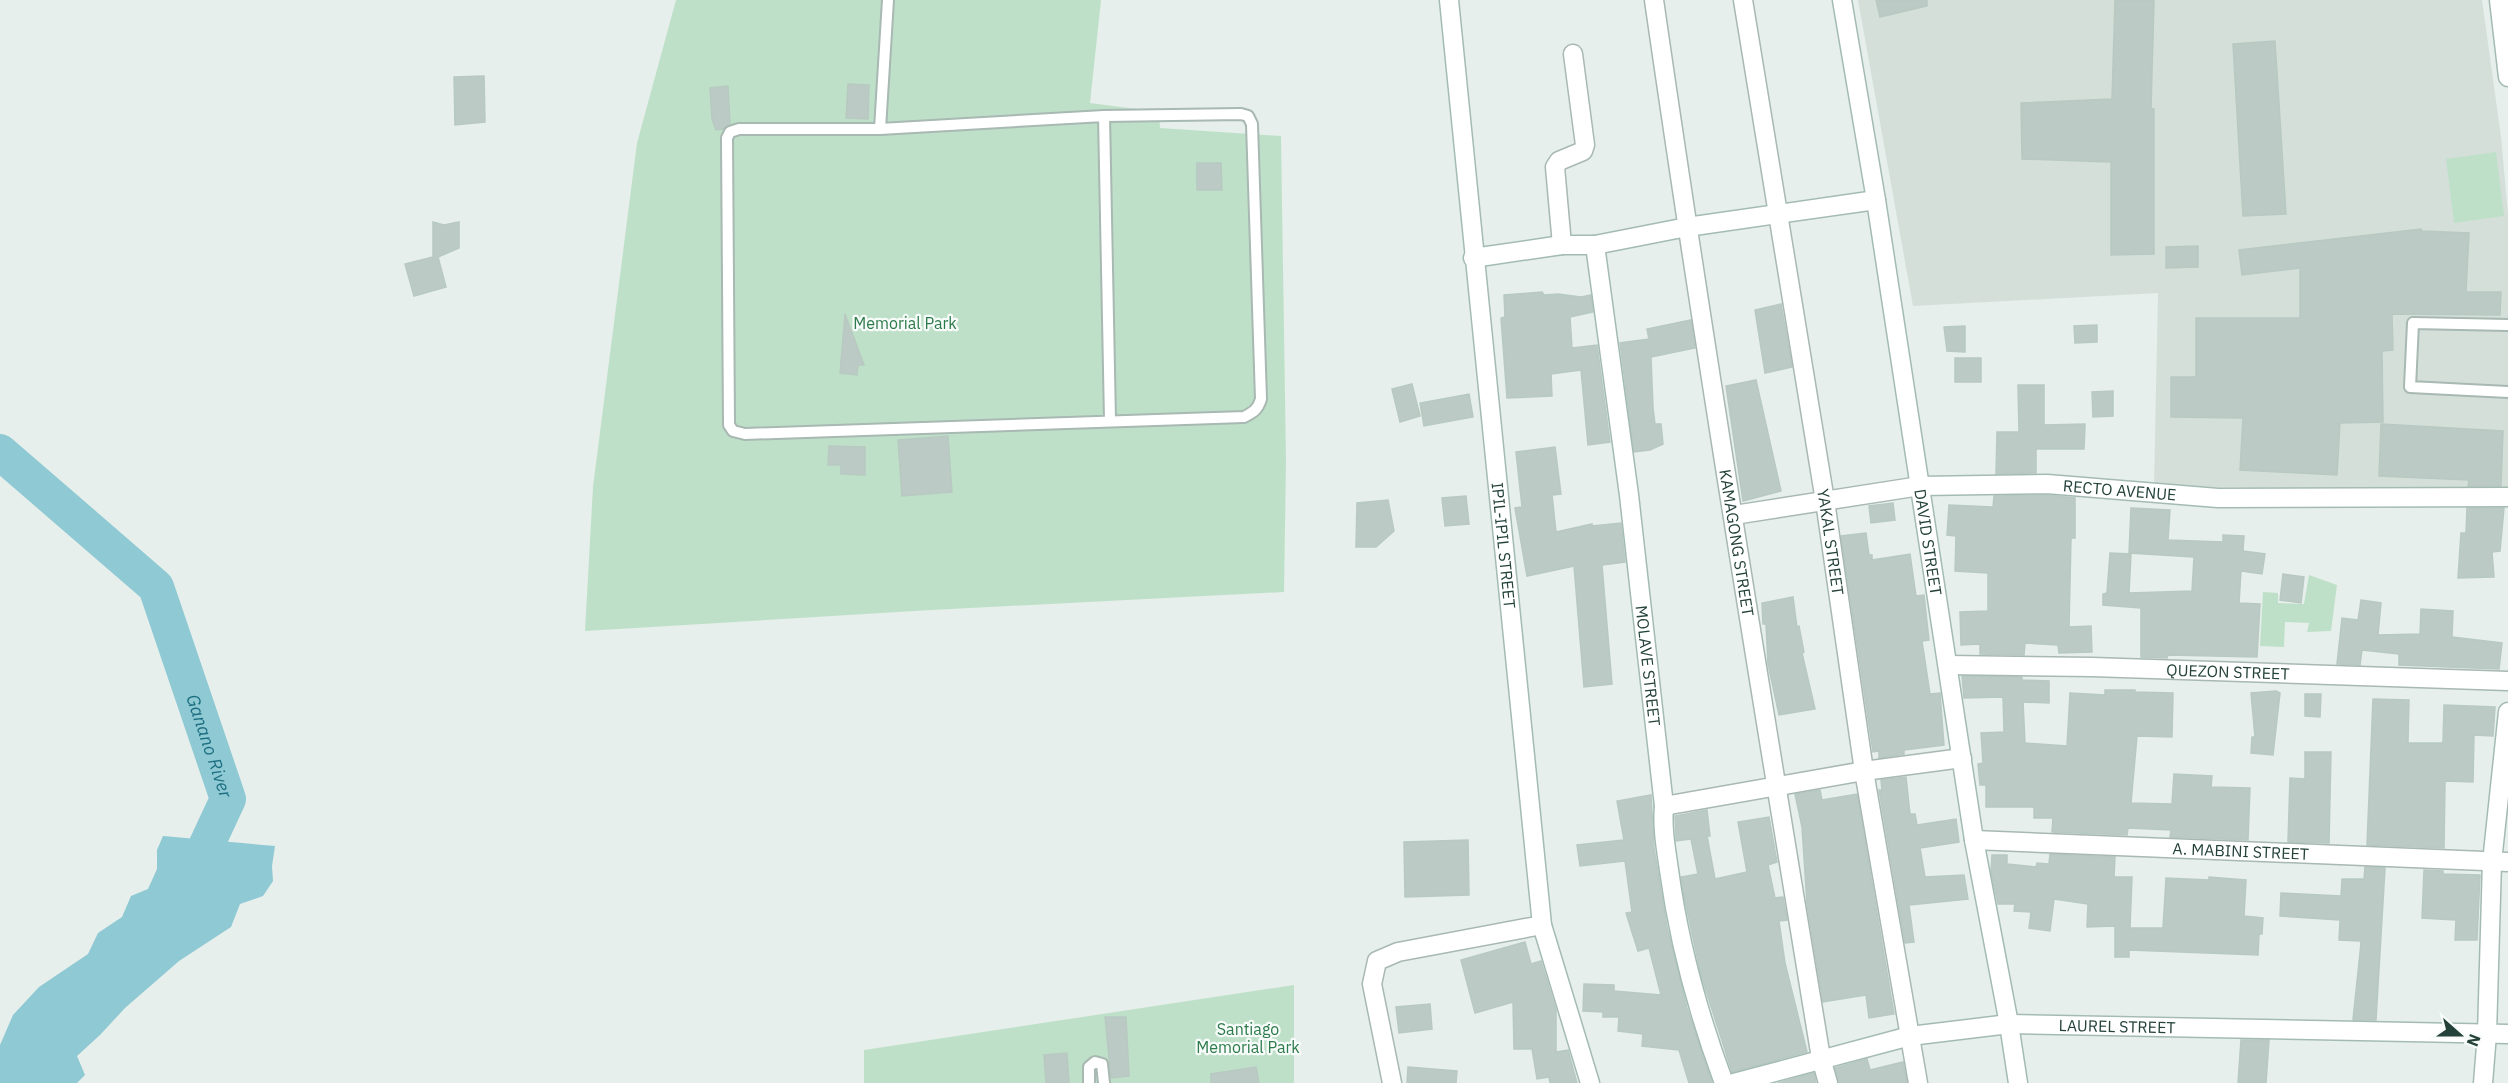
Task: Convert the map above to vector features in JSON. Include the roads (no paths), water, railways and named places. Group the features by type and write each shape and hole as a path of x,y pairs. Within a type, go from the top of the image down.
{"street":[{"name":"IPIL-IPIL STREET","path":"1449,0 1473,258 1542,925 1590,1083"},
{"name":"KAMAGONG STREET","path":"1654,0 1687,227 1776,787 1821,1058 1828,1083"},
{"name":"YAKAL STREET","path":"1743,0 1825,501 1864,771 1918,1083"},
{"name":"DAVID STREET","path":"1842,0 1876,200 1974,840 2018,1083"},
{"path":"2499,0 2506,35 2508,77"},
{"path":"1562,245 1556,167 1558,161 1583,152 1585,145 1573,54"},
{"path":"1473,258 1562,245 1595,245 1687,227 1876,200"},
{"name":"MOLAVE STREET","path":"1595,245 1629,495 1664,806 1665,840 1675,914 1700,1018 1724,1083"},
{"name":"RECTO AVENUE","path":"1734,515 1920,486 2047,484 2218,498 2508,497"},
{"name":"QUEZON STREET","path":"1948,665 2092,667 2508,681"},
{"path":"2483,1083 2500,862 2508,712"},
{"path":"1664,806 1864,771 1962,759"},
{"name":"A. MABINI STREET","path":"1974,840 2500,862"},
{"path":"1392,1083 1372,984 1377,961 1398,952 1542,925"},
{"name":"LAUREL STREET","path":"1734,1083 1910,1036 2009,1024 2508,1034"}],"lane":[{"path":"879,129 888,0"},
{"path":"1241,114 1251,119 1261,399 1258,408 1244,417 745,434 733,431 729,425 727,138 730,132 739,129 879,129 1104,116 1241,114"},
{"path":"1104,116 1110,420"},
{"path":"2508,325 2414,323 2410,387 2508,392"},
{"path":"1089,1083 1089,1067 1095,1062 1104,1067 1104,1083"}],"water":[{"path":"163,836 275,846 272,866 273,881 263,896 240,904 231,927 179,961 125,1008 77,1056 85,1075 77,1083 0,1083 0,1045 13,1015 39,987 88,954 98,933 122,917 131,896 148,889 157,869 157,850"}],"waterway":[{"name":"Ganano River","path":"0,452 156,587 228,799 188,885"}],"park label":[{"name":"Memorial Park","path":"905,323"},
{"name":"Santiago Memorial Park","path":"1248,1038"}]}
